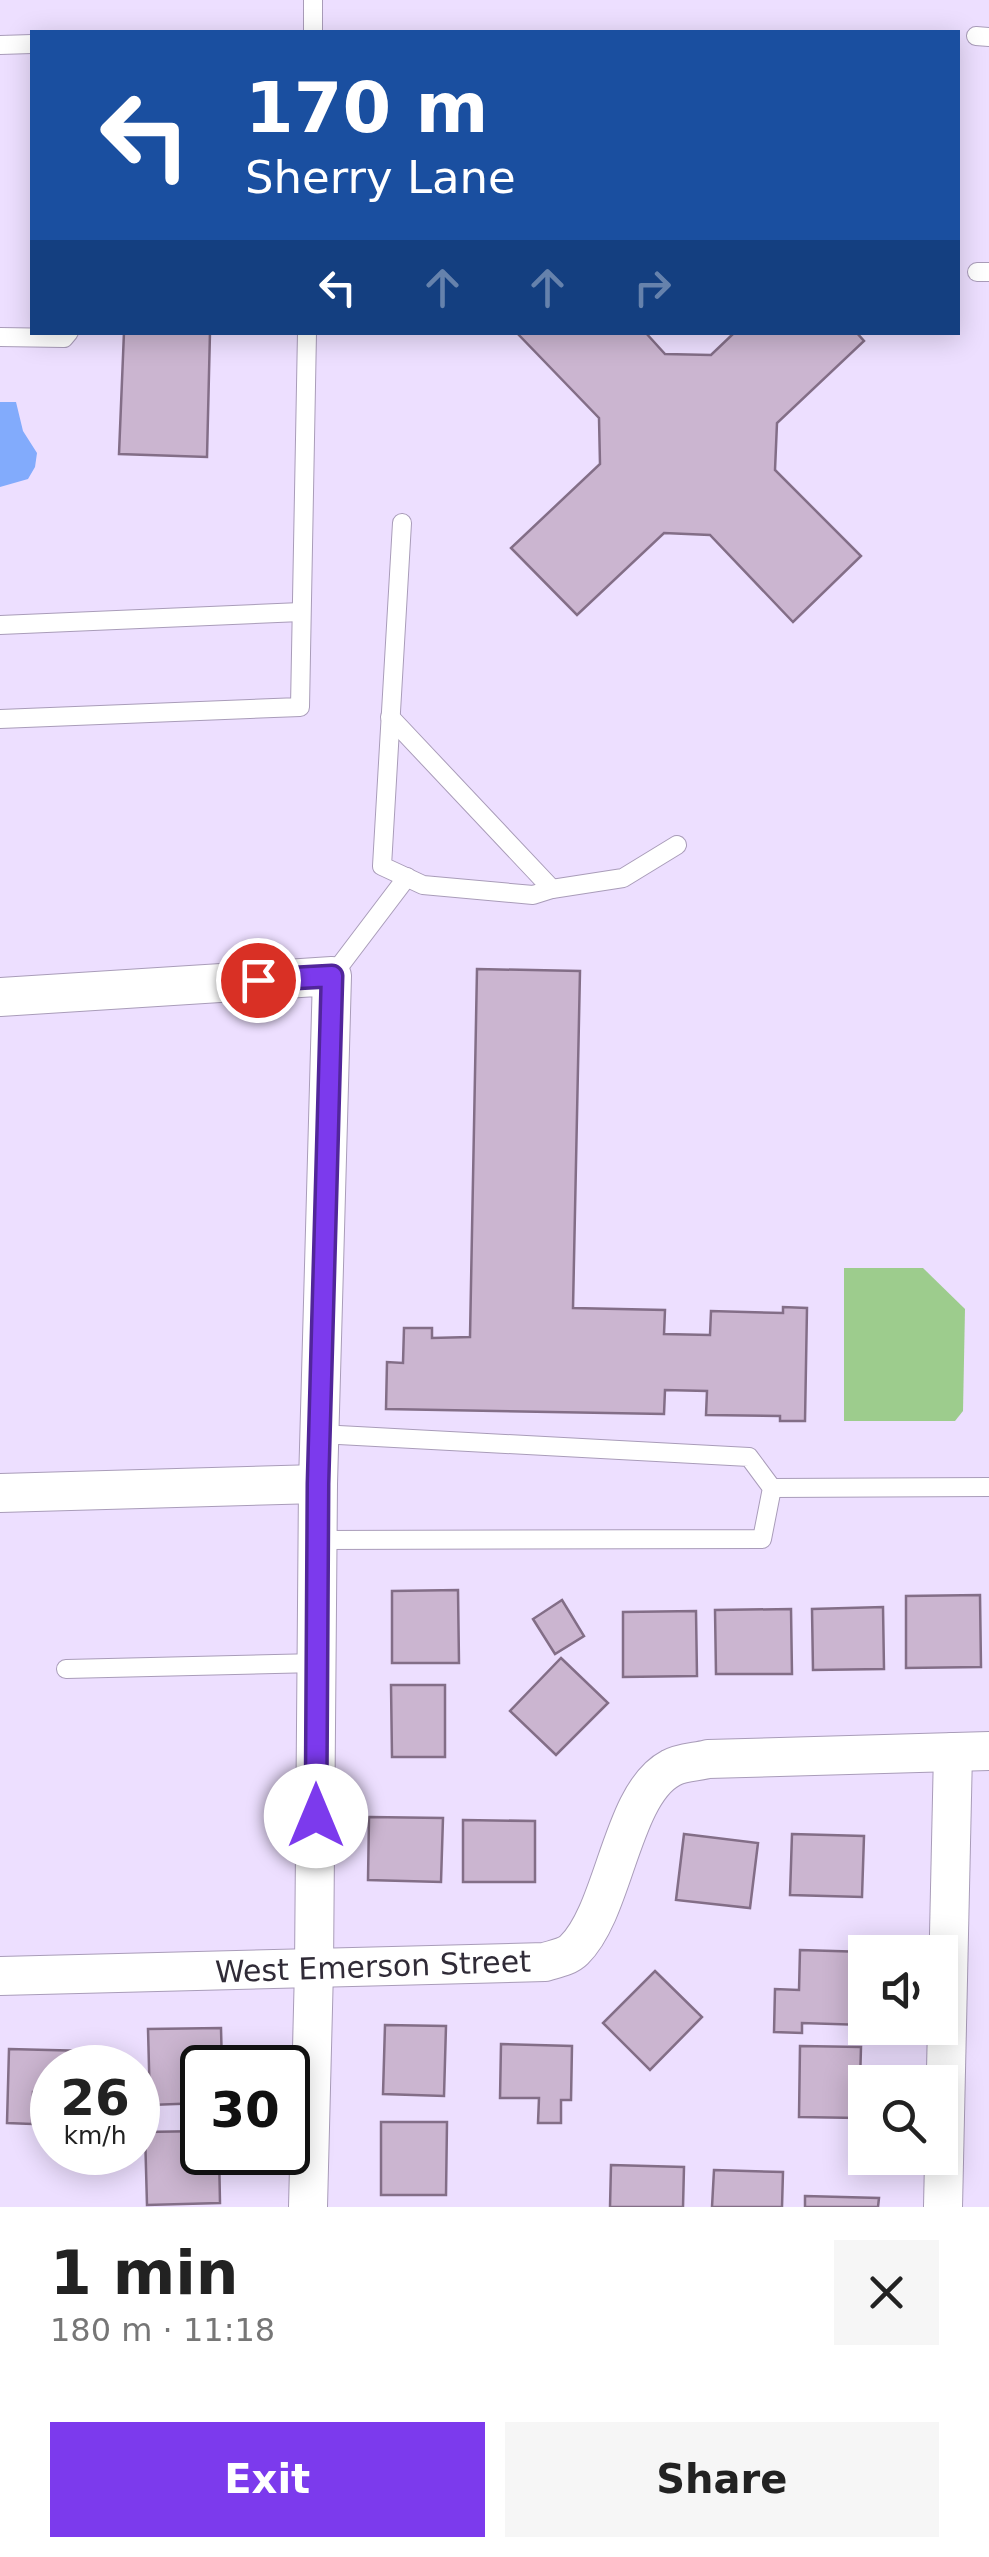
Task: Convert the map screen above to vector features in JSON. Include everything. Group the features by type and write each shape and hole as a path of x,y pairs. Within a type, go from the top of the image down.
{"street":[{"path":"0,997 332,976 318,1484 308,2207"},
{"path":"0,1493 318,1484"},
{"path":"943,2207 971,1752"},
{"name":"West Emerson Street","path":"0,1976 545,1962 572,1953 588,1932 641,1802 654,1780 673,1766 708,1759 971,1752"}],"lane":[{"path":"312,30 313,0"},
{"path":"0,45 30,44"},
{"path":"0,337 66,335"},
{"path":"0,719 300,707 307,335"},
{"path":"402,523 382,866 424,884 533,896 552,888 623,878 677,845"},
{"path":"0,625 301,612"},
{"path":"390,717 552,888"},
{"path":"332,976 407,877"},
{"path":"318,1540 762,1539 772,1488 749,1457 320,1434"},
{"path":"772,1488 989,1487"},
{"path":"66,1669 317,1662"}],"green space":[{"path":"844,1268 923,1268 965,1309 963,1411 955,1421 844,1421"}],"water":[{"path":"0,402 16,402 23,431 37,453 28,479 0,487"}],"building":[{"path":"124,335 210,335 207,457 119,454"},
{"path":"519,335 648,335 665,354 711,355 732,335 859,335 864,341 777,423 775,470 861,556 793,622 710,535 664,533 577,615 511,548 600,464 599,418"},
{"path":"477,969 580,971 573,1308 665,1310 664,1334 710,1335 711,1311 783,1313 783,1307 807,1308 805,1421 780,1421 780,1416 706,1415 707,1391 665,1390 664,1414 386,1409 387,1362 403,1363 404,1328 432,1328 432,1338 470,1337"},
{"path":"458,1590 459,1663 392,1663 392,1591"},
{"path":"980,1595 981,1667 906,1668 906,1596"},
{"path":"562,1600 584,1636 555,1654 533,1619"},
{"path":"883,1607 884,1669 813,1670 812,1609"},
{"path":"791,1609 792,1674 716,1674 715,1610"},
{"path":"696,1611 697,1676 623,1677 623,1612"},
{"path":"561,1658 608,1703 556,1755 510,1711"},
{"path":"391,1685 445,1685 445,1757 392,1757"},
{"path":"369,1817 443,1818 441,1882 368,1880"},
{"path":"463,1820 535,1821 535,1882 463,1882"},
{"path":"684,1834 758,1843 750,1908 676,1900"},
{"path":"792,1834 864,1836 862,1897 790,1895"},
{"path":"800,1950 848,1951 848,2024 802,2023 802,2033 774,2032 775,1989 799,1990"},
{"path":"655,1971 702,2017 650,2070 603,2023"},
{"path":"385,2025 446,2026 444,2096 383,2094"},
{"path":"221,2028 221,2045 180,2045 180,2104 160,2105 160,2045 148,2045 148,2029"},
{"path":"501,2044 572,2046 571,2100 561,2100 561,2123 538,2123 539,2098 500,2098"},
{"path":"800,2046 861,2047 860,2065 848,2065 848,2118 799,2117"},
{"path":"9,2049 30,2050 30,2124 7,2123"},
{"path":"381,2122 447,2122 446,2195 381,2195"},
{"path":"180,2131 180,2175 219,2175 220,2203 147,2205 146,2175 160,2175 160,2132"},
{"path":"611,2165 684,2167 683,2207 610,2207"},
{"path":"714,2170 783,2172 782,2207 712,2207"},
{"path":"805,2196 879,2198 878,2207 805,2207"}],"route":[{"path":"258,980 332,976 318,1484 316,1816"}]}
